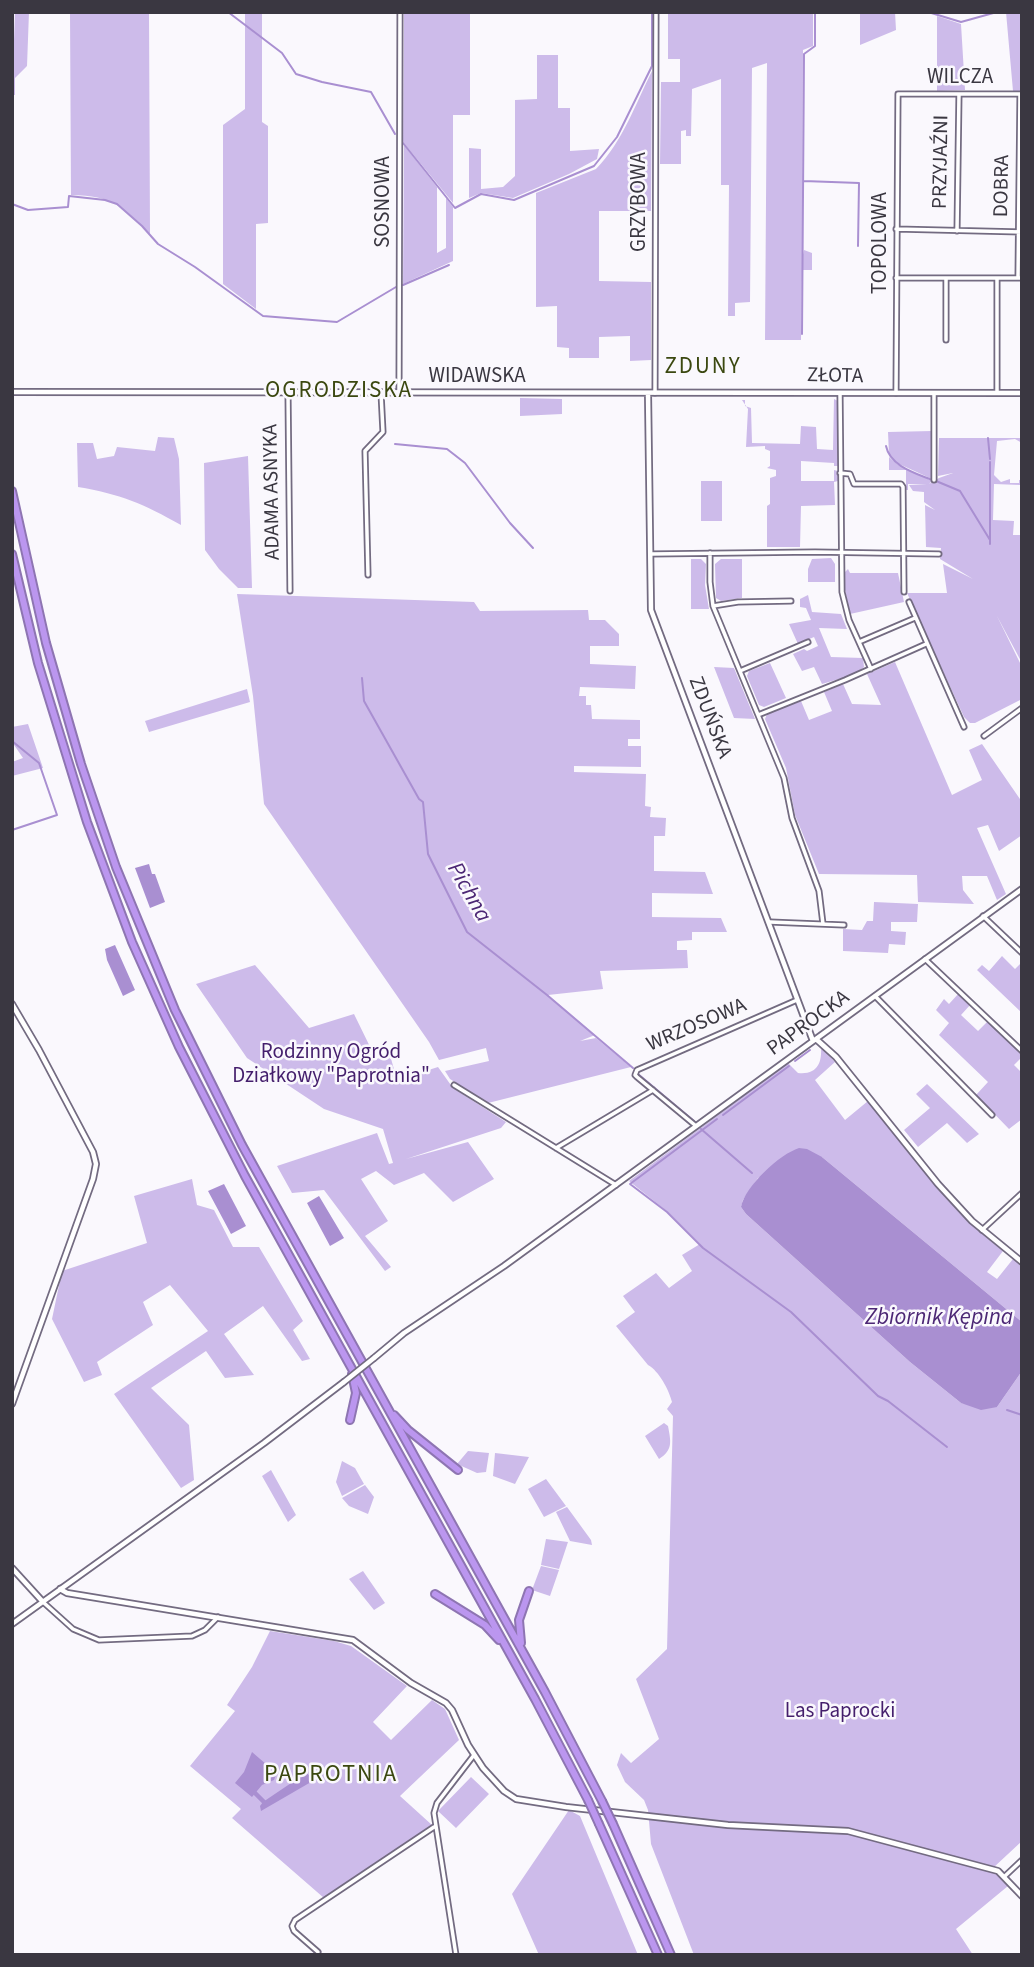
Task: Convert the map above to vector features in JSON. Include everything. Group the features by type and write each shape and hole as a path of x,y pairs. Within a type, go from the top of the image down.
{"highway":[{"path":"12,491 36,604 65,712 106,841 147,946 190,1043 233,1129 522,1649 602,1801 671,1955"},
{"path":"12,554 38,663 96,849 132,942 179,1047 211,1113 513,1658 588,1800 658,1955"},
{"path":"349,1363 356,1393 350,1420"},
{"path":"386,1405 408,1430 458,1470"},
{"path":"522,1649 519,1620 528,1591"},
{"path":"435,1594 485,1625 513,1658"}],"street":[{"name":"SOSNOWA","path":"399,393 400,12"},
{"name":"GRZYBOWA","path":"655,393 656,12"},
{"name":"WILCZA","path":"898,94 1021,94"},
{"name":"TOPOLOWA","path":"896,393 898,94"},
{"name":"PRZYJAŹNI","path":"957,231 960,94"},
{"name":"DOBRA","path":"1020,278 1021,94"},
{"path":"896,229 1020,232"},
{"path":"896,278 1020,278"},
{"path":"946,278 946,340"},
{"path":"997,278 997,393"},
{"name":"WIDAWSKA","path":"12,392 648,393"},
{"name":"ADAMA ASNYKA","path":"288,393 290,591"},
{"path":"368,575 365,451 383,432 381,393"},
{"name":"ZŁOTA","path":"648,393 1022,393"},
{"name":"ZDUŃSKA","path":"648,393 649,597 653,618 770,922 797,1000 815,1040 836,1057 938,1184 982,1230 1022,1262"},
{"path":"840,393 841,552 845,605 870,669"},
{"path":"934,393 934,480"},
{"path":"840,473 850,474 854,484 901,484 904,592"},
{"path":"709,553 713,606 784,778 790,809 819,891 822,924"},
{"path":"649,554 939,554"},
{"path":"713,606 738,602 791,601"},
{"path":"909,602 964,727"},
{"path":"859,642 915,618"},
{"path":"740,671 808,642"},
{"path":"758,715 926,644"},
{"path":"984,736 1022,708"},
{"name":"PAPROCKA","path":"12,1624 264,1443 414,1326 504,1266 1022,889"},
{"path":"983,916 1022,953"},
{"path":"770,922 844,925"},
{"path":"925,959 1022,1051"},
{"path":"875,996 992,1115"},
{"name":"WRZOSOWA","path":"696,1126 635,1075 639,1068 797,1000"},
{"path":"12,1004 90,1145 96,1164 93,1179 12,1404"},
{"path":"454,1085 615,1185"},
{"path":"556,1149 653,1090"},
{"path":"982,1230 1022,1193"},
{"path":"12,1568 43,1602 73,1629 99,1640 187,1637 205,1630 218,1617"},
{"path":"60,1589 66,1593 353,1640 411,1683 446,1703 455,1715 474,1755 492,1779 511,1797 520,1800 728,1825 848,1831 998,1871 1022,1896"},
{"path":"456,1955 433,1813 437,1803 474,1755"},
{"path":"318,1952 294,1931 292,1926 295,1920 435,1826"},
{"path":"1005,1876 1022,1860"}],"green space":[{"path":"15,12 29,12 27,66 15,78 15,95 12,95"},
{"path":"70,12 149,12 150,234 123,209 107,200 71,195"},
{"path":"245,12 262,12 262,122 268,126 268,223 256,224 256,309 223,284 223,125 245,109"},
{"path":"404,12 470,12 470,115 453,115 453,203 403,142"},
{"path":"668,12 813,12 813,46 803,50 802,259 804,250 812,253 812,270 802,270 801,340 765,340 767,63 752,68 750,302 735,303 735,316 728,316 729,185 721,185 721,79 692,89 691,136 686,136 686,130 681,131 681,164 660,164 661,82 680,82 680,59 668,59"},
{"path":"860,12 895,12 896,30 860,45"},
{"path":"1006,12 1022,12 1022,91 1013,91"},
{"path":"937,16 961,24 965,90 937,91"},
{"path":"537,55 558,55 558,108 570,108 570,151 599,149 597,159 513,198 481,193 469,198 469,148 481,149 481,189 503,187 515,176 515,100 537,99"},
{"path":"652,71 651,211 599,211 599,281 651,282 651,360 630,361 630,336 599,337 599,358 569,358 569,348 557,347 557,306 536,307 536,193 596,169 621,135"},
{"path":"404,145 437,187 437,253 446,248 446,198 453,207 453,261 403,284"},
{"path":"520,398 562,399 562,414 520,416"},
{"path":"834,399 838,401 838,466 834,466 834,463 801,461 801,481 834,481 834,470 838,471 838,481 834,482 835,505 801,506 800,547 767,547 770,478 776,476 776,470 767,468 770,466 770,451 765,449 765,446 746,447 746,406 751,408 752,443 800,444 801,426 816,427 817,449 833,450"},
{"path":"1021,399 1022,443 1015,439 997,441 994,475 1001,482 1010,479 1010,483 1019,483 1019,480 1022,480 1022,517 1020,485 994,484 993,520 1014,521 1013,535 1020,535 1022,541 1022,663 997,616 1022,667 1022,699 970,723 964,717 907,593 947,593 943,564 973,579 940,559 941,548 926,547 925,505 935,510 924,502 924,492 913,491 909,485 927,484 908,484 906,490 906,470 889,470 889,457 897,464 932,481 929,484 953,473 938,476 939,438 1020,438"},
{"path":"932,431 932,479 897,463 889,455 888,432"},
{"path":"158,437 174,438 179,459 181,525 131,501 78,487 77,443 93,443 97,459 114,456 117,447 155,451"},
{"path":"248,456 252,588 238,588 205,550 204,463"},
{"path":"701,481 722,481 722,521 701,521"},
{"path":"831,558 835,564 835,582 808,582 808,569 812,559"},
{"path":"691,559 701,559 706,564 705,585 709,609 691,609"},
{"path":"721,559 742,559 742,598 721,601 716,598 715,564"},
{"path":"848,569 850,573 898,573 904,602 850,614 844,573"},
{"path":"237,594 474,602 480,611 588,610 589,620 605,620 619,634 619,646 590,646 590,664 636,666 635,689 580,687 579,696 586,696 586,705 591,705 592,719 640,720 640,739 628,739 628,746 641,746 641,767 574,766 574,772 646,774 645,806 651,807 650,817 666,818 665,836 654,836 654,871 705,872 713,894 652,893 652,917 721,918 727,932 692,932 692,940 677,941 677,950 687,950 688,968 600,971 603,989 548,995 595,1035 580,1041 596,1038 631,1067 488,1103 450,1079 445,1071 489,1061 486,1048 439,1060 264,804 253,696"},
{"path":"808,595 812,612 841,614 847,629 819,628 831,657 863,658 864,667 856,674 822,684 814,667 802,671 793,654 818,646 814,637 798,644 789,624 811,620 806,608 800,607 800,599"},
{"path":"895,662 952,795 982,780 969,750 982,744 1022,802 1022,835 999,851 988,825 977,828 1006,894 997,900 987,876 962,876 963,890 974,904 918,902 917,875 819,874 795,815 786,768 765,719 767,714 801,701 809,720 832,711 824,692 843,684 852,704 881,705 867,674"},
{"path":"770,663 786,698 764,707 759,705 747,676 749,671"},
{"path":"714,667 734,668 755,719 734,718"},
{"path":"247,689 250,702 149,732 145,721"},
{"path":"28,724 43,768 12,776 12,762 23,758 12,742 12,727"},
{"path":"874,902 918,904 917,922 891,922 891,931 906,932 905,945 889,944 888,953 843,951 843,929 862,930 867,921 873,921"},
{"path":"1002,956 1015,969 1022,962 1022,1013 977,970 982,965 989,971"},
{"name":"Rodzinny Ogród Działkowy \"Paprotnia\"","path":"255,965 309,1028 354,1014 376,1059 390,1055 397,1080 438,1067 453,1088 506,1122 501,1128 406,1159 468,1142 494,1179 453,1202 424,1173 394,1185 376,1171 361,1179 388,1221 365,1236 391,1267 385,1271 324,1190 292,1193 277,1166 377,1133 389,1164 393,1163 383,1129 324,1109 247,1058 196,984"},
{"path":"959,993 971,1004 961,1015 978,1031 988,1021 1022,1053 1022,1057 1014,1065 1022,1073 1022,1119 1009,1129 976,1095 988,1082 939,1035 949,1023 936,1010 944,999 949,1004"},
{"name":"Las Paprocki","path":"821,1047 835,1062 815,1080 845,1120 868,1101 948,1199 1003,1251 987,1272 997,1279 1013,1259 1022,1266 1022,1322 822,1157 758,1178 741,1207 910,1362 961,1403 997,1407 1022,1371 1022,1841 993,1868 1008,1886 956,1929 973,1955 694,1955 651,1844 648,1810 644,1800 625,1782 617,1765 621,1753 631,1763 659,1739 636,1679 667,1649 673,1416 667,1409 672,1402 663,1381 616,1326 635,1312 623,1296 656,1273 669,1288 692,1271 682,1255 700,1244 669,1213 629,1181 788,1063 798,1073 814,1070 821,1058"},
{"path":"927,1084 979,1134 967,1143 947,1123 918,1147 904,1130 930,1108 916,1094"},
{"path":"192,1179 197,1205 214,1210 233,1247 259,1247 303,1321 293,1330 310,1359 302,1361 263,1306 224,1334 254,1375 225,1378 206,1351 151,1388 189,1425 194,1480 181,1488 114,1394 208,1331 170,1285 143,1302 153,1325 97,1362 102,1375 84,1382 52,1319 62,1271 147,1243 134,1196"},
{"path":"664,1423 668,1426 670,1445 659,1459 645,1436"},
{"path":"468,1451 489,1453 486,1472 477,1473 457,1464"},
{"path":"495,1453 529,1457 515,1484 493,1476"},
{"path":"342,1461 355,1468 364,1484 342,1496 336,1482"},
{"path":"271,1470 296,1515 288,1522 262,1476"},
{"path":"546,1479 566,1506 544,1517 528,1489"},
{"path":"365,1485 374,1497 368,1514 349,1506 342,1498"},
{"path":"567,1507 592,1545 570,1541 556,1512"},
{"path":"546,1539 568,1542 559,1569 541,1565"},
{"path":"541,1566 559,1570 550,1596 532,1590"},
{"path":"363,1571 385,1603 374,1610 349,1579"},
{"path":"270,1631 351,1646 407,1686 373,1722 391,1740 432,1700 445,1709 459,1740 400,1796 432,1825 324,1898 232,1818 241,1809 190,1766 235,1711 227,1705 252,1667"},
{"path":"471,1777 489,1794 456,1828 438,1811"},
{"path":"569,1810 580,1816 638,1955 539,1955 512,1894"}],"water":[{"path":"149,864 165,902 150,908 135,868"},
{"path":"115,945 135,990 123,996 105,949"},
{"name":"Zbiornik Kępina","path":"799,1148 822,1157 1022,1322 1022,1371 997,1407 981,1410 961,1403 910,1362 746,1214 741,1207 756,1181 782,1157"},
{"path":"224,1184 246,1226 231,1234 208,1191"},
{"path":"319,1196 344,1238 330,1246 307,1203"},
{"path":"252,1752 267,1765 279,1767 274,1780 262,1785 252,1797 235,1783 244,1772"},
{"path":"303,1771 309,1775 311,1782 261,1811 263,1802 300,1777"}],"waterway":[{"path":"228,12 282,53 296,74 371,92 395,134"},
{"path":"403,143 455,208 481,194 514,200 594,166 617,137 652,66 652,12"},
{"path":"802,334 804,54 815,46 815,12"},
{"path":"928,12 961,22 997,12"},
{"path":"804,181 859,183 858,246"},
{"path":"12,204 28,210 68,207 69,196 117,204 158,244 263,316 337,322 396,287"},
{"path":"403,285 449,265"},
{"path":"988,438 990,459"},
{"path":"395,444 447,449 465,463 510,523 533,548"},
{"path":"886,446 888,453 898,464 932,480"},
{"path":"990,462 990,544"},
{"path":"936,481 960,491 990,540"},
{"name":"Pichna","path":"362,678 364,701 423,802 428,854 467,932 633,1068"},
{"path":"12,741 39,763 57,815 12,830"},
{"path":"795,1061 810,1050"},
{"path":"723,1115 789,1066"},
{"name":"Pichna","path":"638,1074 694,1121"},
{"path":"717,1119 630,1184 667,1212 703,1248 791,1312 878,1396 947,1447"},
{"path":"701,1129 752,1173"},
{"name":"Pichna","path":"1007,1410 1022,1415"},
{"path":"255,1793 264,1802"}],"district":[{"name":"ZDUNY","path":"703,368"},
{"name":"OGRODZISKA","path":"339,392"},
{"name":"PAPROTNIA","path":"331,1776"}]}
